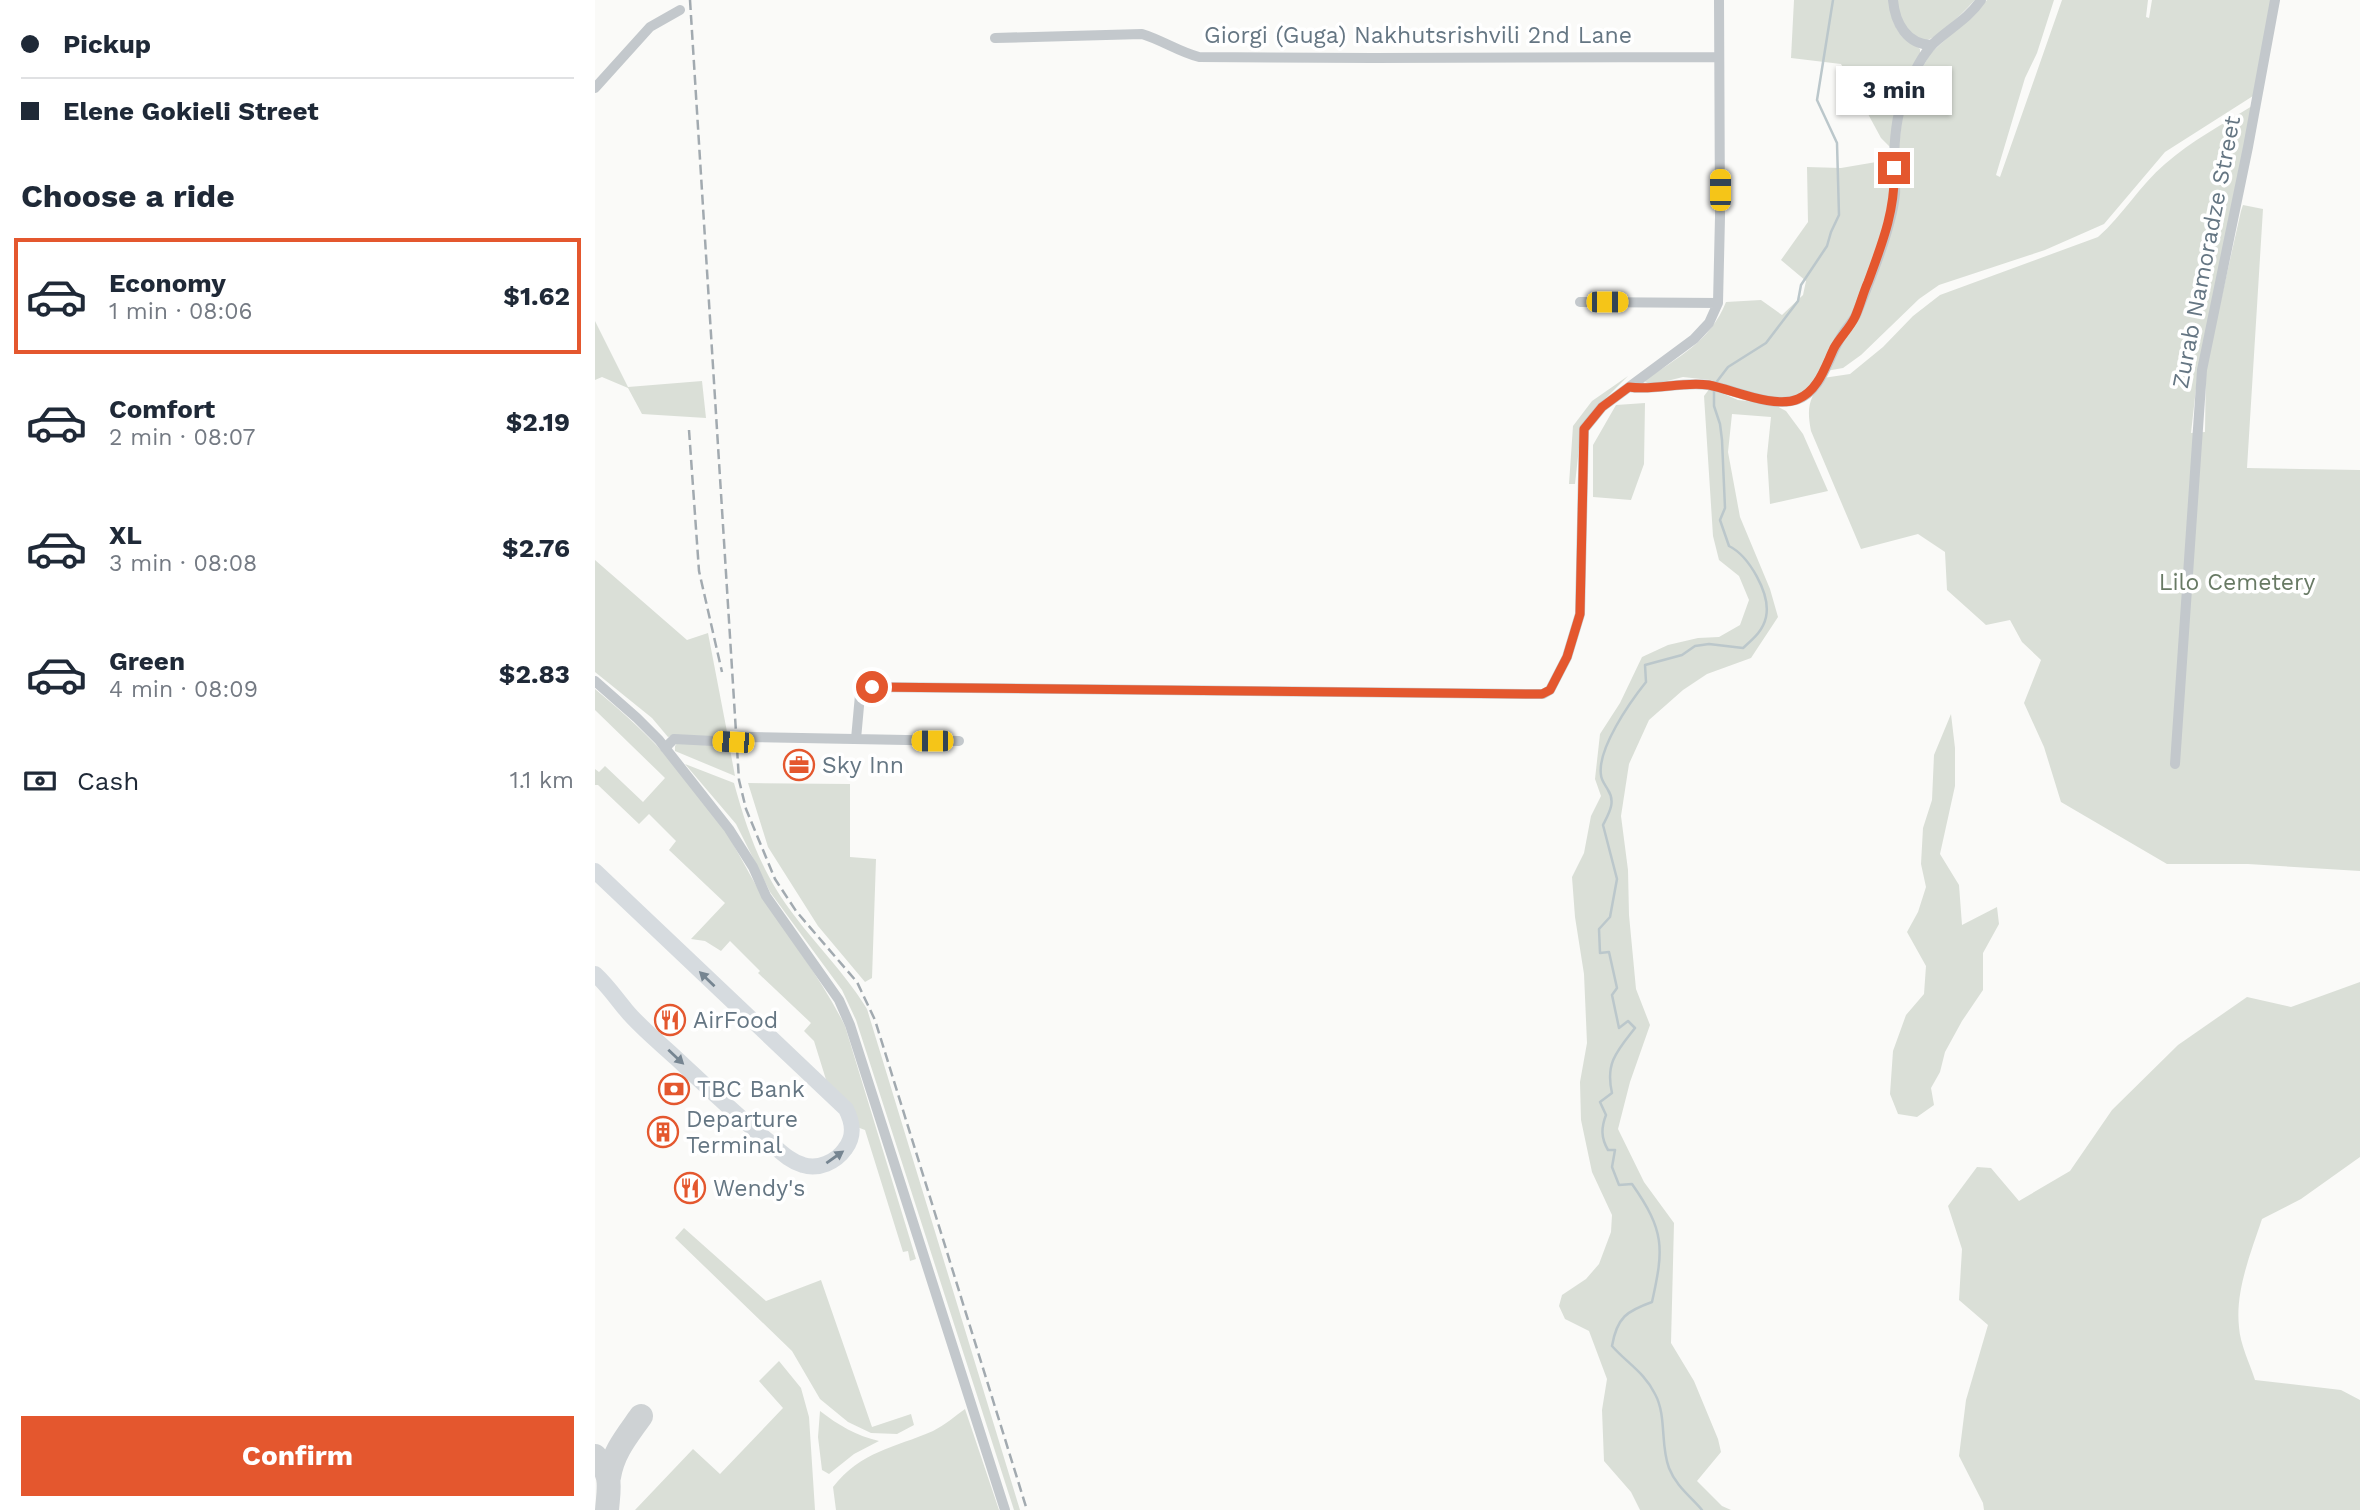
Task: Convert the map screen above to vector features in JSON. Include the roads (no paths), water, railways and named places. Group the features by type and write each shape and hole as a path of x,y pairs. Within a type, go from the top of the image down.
{"main road":[{"path":"595,871 846,1109 852,1121 852,1133 844,1152 834,1160 811,1167 784,1154 753,1129 634,1018 595,974"}],"street":[{"path":"856,739 860,695 863,690 872,687 1521,694 1542,694 1550,690 1567,657 1580,614 1584,429 1602,407 1694,339 1709,323 1717,303 1720,217 1719,0"},
{"path":"1893,0 1903,32 1923,45 1932,45"},
{"path":"1629,387 1647,389 1685,383 1710,385 1780,402 1795,401 1809,394 1841,337 1855,318 1890,217 1895,192 1894,168 1902,102 1913,76 1932,45 1981,0"},
{"name":"Zurab Namoradze Street","path":"2175,764 2202,369 2275,0"},
{"path":"595,88 650,27 680,10"},
{"name":"Giorgi (Guga) Nakhutsrishvili 2nd Lane","path":"995,38 1142,34 1182,53 1199,57 1719,57"},
{"path":"1580,302 1717,303"},
{"path":"595,681 637,718 665,748 729,829 753,867 766,895 839,1000 850,1025 1005,1510"},
{"path":"665,748 674,739 733,742 750,737 959,741"}],"waterway":[{"path":"1715,384 1728,367 1766,343 1798,301 1801,285 1827,246 1839,215 1837,143 1817,100 1833,0"},
{"path":"1702,1510 1679,1486 1669,1468 1661,1412 1655,1394 1641,1374 1612,1346 1617,1328 1625,1316 1652,1302 1660,1253 1651,1215 1632,1184 1619,1185 1612,1167 1615,1150 1608,1150 1603,1137 1606,1115 1600,1102 1612,1093 1611,1065 1635,1028 1628,1021 1619,1028 1612,995 1617,988 1609,952 1600,953 1599,929 1610,917 1617,879 1603,825 1611,808 1611,799 1601,777 1601,764 1616,726 1646,682 1645,665 1682,655 1695,646 1709,644 1743,648 1765,622 1767,608 1762,587 1744,558 1729,546 1720,520 1725,508 1722,440 1714,406 1714,391"}],"railway":[{"path":"690,0 739,780 746,809 775,879 796,911 857,982 875,1020 1027,1510"},
{"path":"689,430 699,571 722,672"}],"place":[{"name":"Sky Inn","path":"799,765"},
{"name":"AirFood","path":"670,1020"},
{"name":"TBC Bank","path":"674,1089"},
{"name":"Departure Terminal","path":"663,1132"},
{"name":"Wendy's","path":"690,1188"}],"park label":[{"name":"Lilo Cemetery","path":"2237,582"}]}
